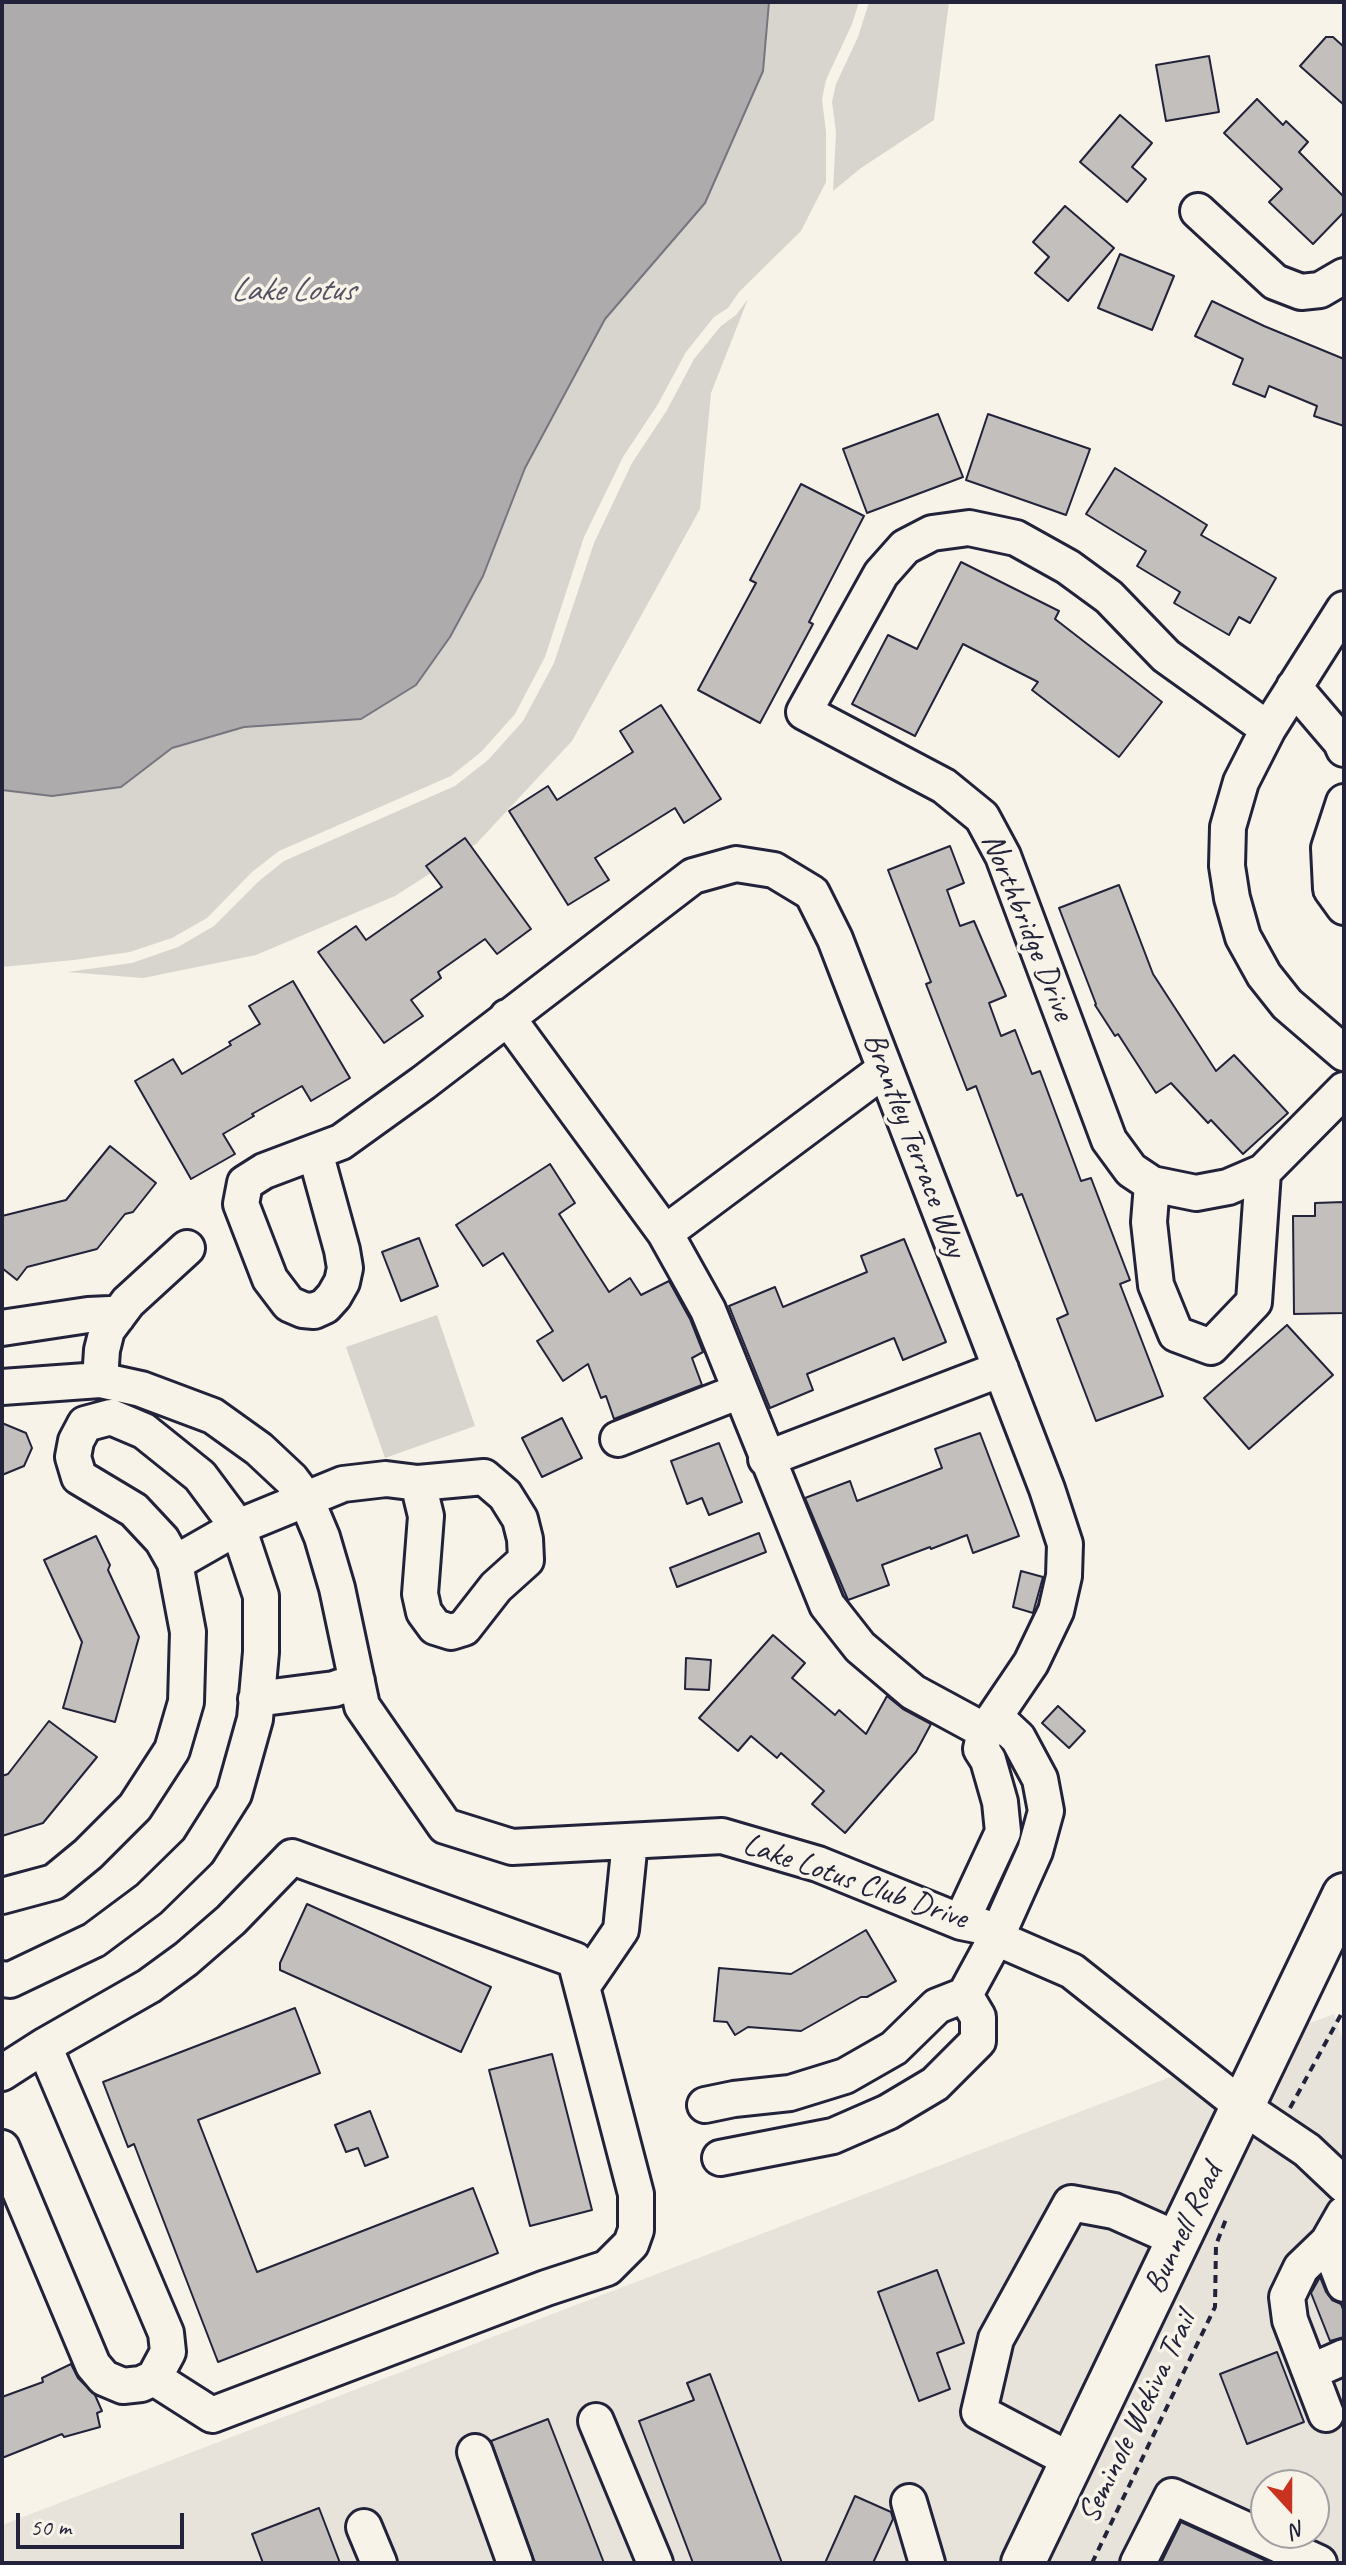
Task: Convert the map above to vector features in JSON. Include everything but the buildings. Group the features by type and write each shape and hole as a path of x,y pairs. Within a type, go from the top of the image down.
{"main road":[{"name":"Bunnell Road","path":"1023,2563 1344,1895"}],"street":[{"path":"1198,211 1275,282 1301,292 1320,290 1344,276"},
{"name":"Northbridge Drive","path":"1268,729 1166,656 1109,597 1068,567 1016,538 969,528 932,533 905,547 881,574 804,712 944,786 982,817 1003,856 1109,1140 1131,1170 1152,1184 1196,1193 1228,1187 1263,1172 1344,1090"},
{"path":"1344,609 1268,729 1241,782 1228,827 1227,866 1243,937 1264,975 1287,1004 1344,1053"},
{"path":"1294,687 1344,749"},
{"path":"1344,802 1329,848 1331,889 1344,907"},
{"name":"Brantley Terrace Way","path":"315,1152 345,1268 334,1296 325,1306 314,1311 289,1304 270,1279 241,1204 245,1183 264,1171 341,1142 693,876 736,864 774,870 812,893 835,939 1047,1489 1065,1544 1064,1576 1056,1611 1031,1663 985,1731"},
{"path":"507,1017 665,1233 708,1310 827,1605 860,1647 913,1692 985,1731 1003,1724 1018,1738 1040,1779 1046,1811 1035,1851 996,1938 965,1995 937,2006 894,2048 845,2076 790,2093 705,2105"},
{"path":"665,1233 885,1069"},
{"path":"1152,1184 1149,1222 1156,1285 1176,1334 1211,1347 1254,1302 1263,1172"},
{"path":"100,1380 107,1330 128,1302 187,1248"},
{"path":"2,1328 88,1315 110,1314 117,1317"},
{"path":"766,1459 1001,1369"},
{"name":"Lake Lotus Club Drive","path":"2,1387 100,1380 141,1389 213,1416 259,1449 291,1479 306,1499 322,1537 337,1588 362,1706 445,1826 512,1847 722,1836 818,1864 961,1922 981,1926 996,1938 1072,1971 1243,2107 1307,2150 1344,2185"},
{"path":"618,1439 740,1391"},
{"path":"2,1896 54,1882 88,1854 135,1807 172,1750 186,1702 188,1632 175,1563 162,1540 134,1510 79,1477 73,1457 76,1441 85,1424 111,1417 144,1431 200,1476 238,1527 261,1596 261,1652 255,1719 234,1794 198,1851 149,1899 94,1940 10,1980 2,1979"},
{"path":"175,1563 238,1527 343,1484 386,1479 418,1483 484,1477 505,1495 520,1519 526,1560 496,1587 464,1628 451,1632 435,1627 424,1612 420,1594 426,1516 418,1483"},
{"path":"256,1699 334,1689 357,1681"},
{"path":"961,1922 1003,1832 1000,1802 988,1760 981,1749 985,1731"},
{"path":"582,1987 621,1930 630,1841"},
{"path":"2,2073 149,1986 186,1959 231,1920 292,1857 575,1960 636,2194 636,2230 631,2244 607,2268 546,2288 212,2415 154,2378"},
{"path":"720,2158 833,2136 888,2112 935,2084 978,2041 978,2017 965,1995"},
{"path":"2,2148 93,2365 104,2378 123,2386 141,2384 154,2378 168,2352 166,2333 44,2046"},
{"path":"1072,2461 979,2412 996,2339 1071,2203 1114,2211 1179,2240"},
{"path":"1336,2228 1344,2284"},
{"path":"1326,2414 1290,2320 1287,2297 1301,2268 1336,2228"},
{"path":"1310,2372 1344,2357"},
{"path":"596,2421 655,2563"},
{"path":"475,2452 515,2563"},
{"path":"1138,2563 1172,2496 1319,2563"},
{"path":"909,2502 927,2563"},
{"path":"364,2527 379,2563"}],"path":[{"path":"1297,2099 1344,2009"},
{"name":"Seminole Wekiva Trail","path":"1092,2563 1215,2307 1216,2245 1227,2217"}],"shaded area":[{"path":"769,2 859,2 826,80 822,99 826,132 826,182 801,231 739,292 728,308 714,317 686,352 658,404 623,457 584,537 545,657 515,714 481,752 451,776 279,851 252,872 207,918 172,938 130,952 2,967 2,790 52,796 121,787 172,748 244,727 361,719 483,576 525,468 605,319 705,203 763,71"},
{"path":"869,2 949,2 934,120 861,168 833,191 836,132 832,102 836,84 858,37"},
{"path":"748,299 711,393 700,509 572,741 476,844 395,896 256,955 143,978 67,972 132,963 178,947 214,926 284,861 455,786 488,760 523,721 554,663 594,543 632,463 667,410 694,359"},
{"path":"437,1315 475,1426 385,1458 346,1347"},
{"path":"1334,2014 1344,2044 1344,2170 1258,2103 1294,2029"},
{"path":"1181,2073 1228,2110 1009,2563 2,2563 2,2525"},
{"path":"1248,2125 1300,2160 1344,2205 1344,2563 1036,2563"}],"water":[{"name":"Lake Lotus","path":"2,2 769,2 763,71 705,203 605,319 525,468 483,576 450,637 416,685 361,719 244,727 172,748 121,787 52,796 2,790"}]}
